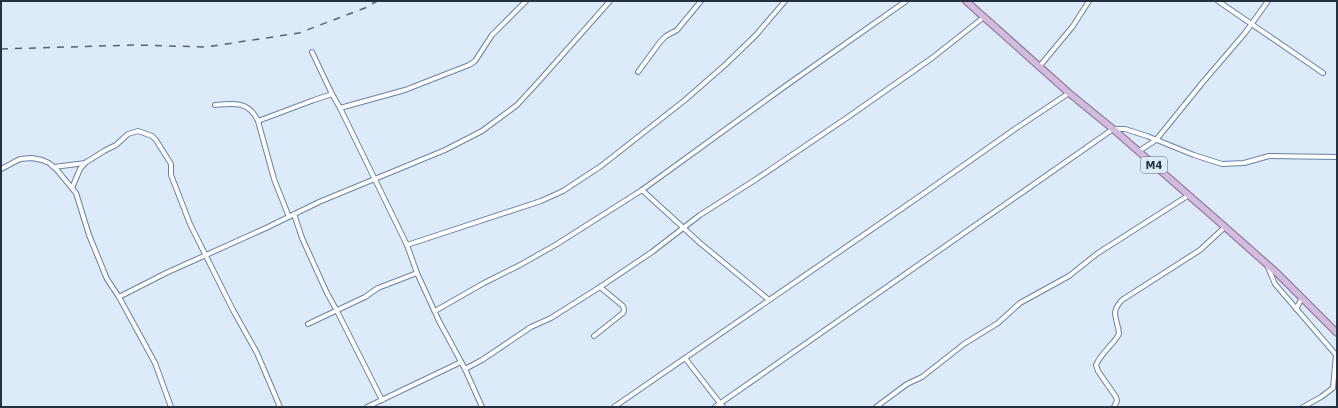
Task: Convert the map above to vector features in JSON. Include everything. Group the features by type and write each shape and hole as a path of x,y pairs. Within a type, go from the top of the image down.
{"main road":[{"name":"M4","path":"966,1 1039,67 1113,129 1266,263 1337,333"}],"street":[{"path":"340,108 405,90 469,65 475,61 492,35 526,1"},
{"path":"119,297 166,273 319,202 445,150 482,131 517,105 610,1"},
{"path":"638,72 660,42 666,36 677,30 701,1"},
{"path":"406,245 541,201 576,182 600,166 691,95 756,35 785,1"},
{"path":"435,311 557,244 642,190 665,172 720,135 784,87 906,1"},
{"path":"1039,67 1072,26 1089,1"},
{"path":"1218,1 1290,52 1323,73"},
{"path":"1139,152 1156,140 1252,24 1268,1"},
{"path":"465,369 482,360 531,327 551,318 652,252 683,228 848,117 932,58 984,17"},
{"path":"312,52 406,245 417,273 465,369 482,407"},
{"path":"614,407 1069,93"},
{"path":"258,121 332,94"},
{"path":"215,105 235,103 244,105 254,114 258,121 274,179 289,217"},
{"path":"715,407 721,405 1113,129 1125,129 1222,164 1244,163 1269,156 1337,157"},
{"path":"72,188 80,169 85,163 116,145 128,134 138,131 152,136 156,140 171,164 171,175 190,224 257,353 280,407"},
{"path":"1,169 20,159 26,158 42,160 49,163 76,193 89,235 107,279 119,297 155,363 171,407"},
{"path":"54,168 85,163"},
{"path":"642,190 705,248 769,300"},
{"path":"876,407 907,384 922,377 964,344 998,323 1020,303 1069,276 1098,253 1189,195"},
{"path":"294,214 327,293 382,400"},
{"path":"1114,407 1117,401 1116,397 1098,371 1096,365 1100,357 1119,334 1114,314 1117,305 1122,300 1200,250 1225,227"},
{"path":"1266,263 1274,284 1337,356 1333,388 1303,407"},
{"path":"308,324 365,297 378,288 417,273"},
{"path":"594,336 623,313 624,310 623,306 600,287"},
{"path":"1296,309 1302,298"},
{"path":"686,358 721,405"},
{"path":"367,407 461,362"}],"railway":[{"path":"1,49 135,45 206,47 299,33 365,8 377,1"}]}
